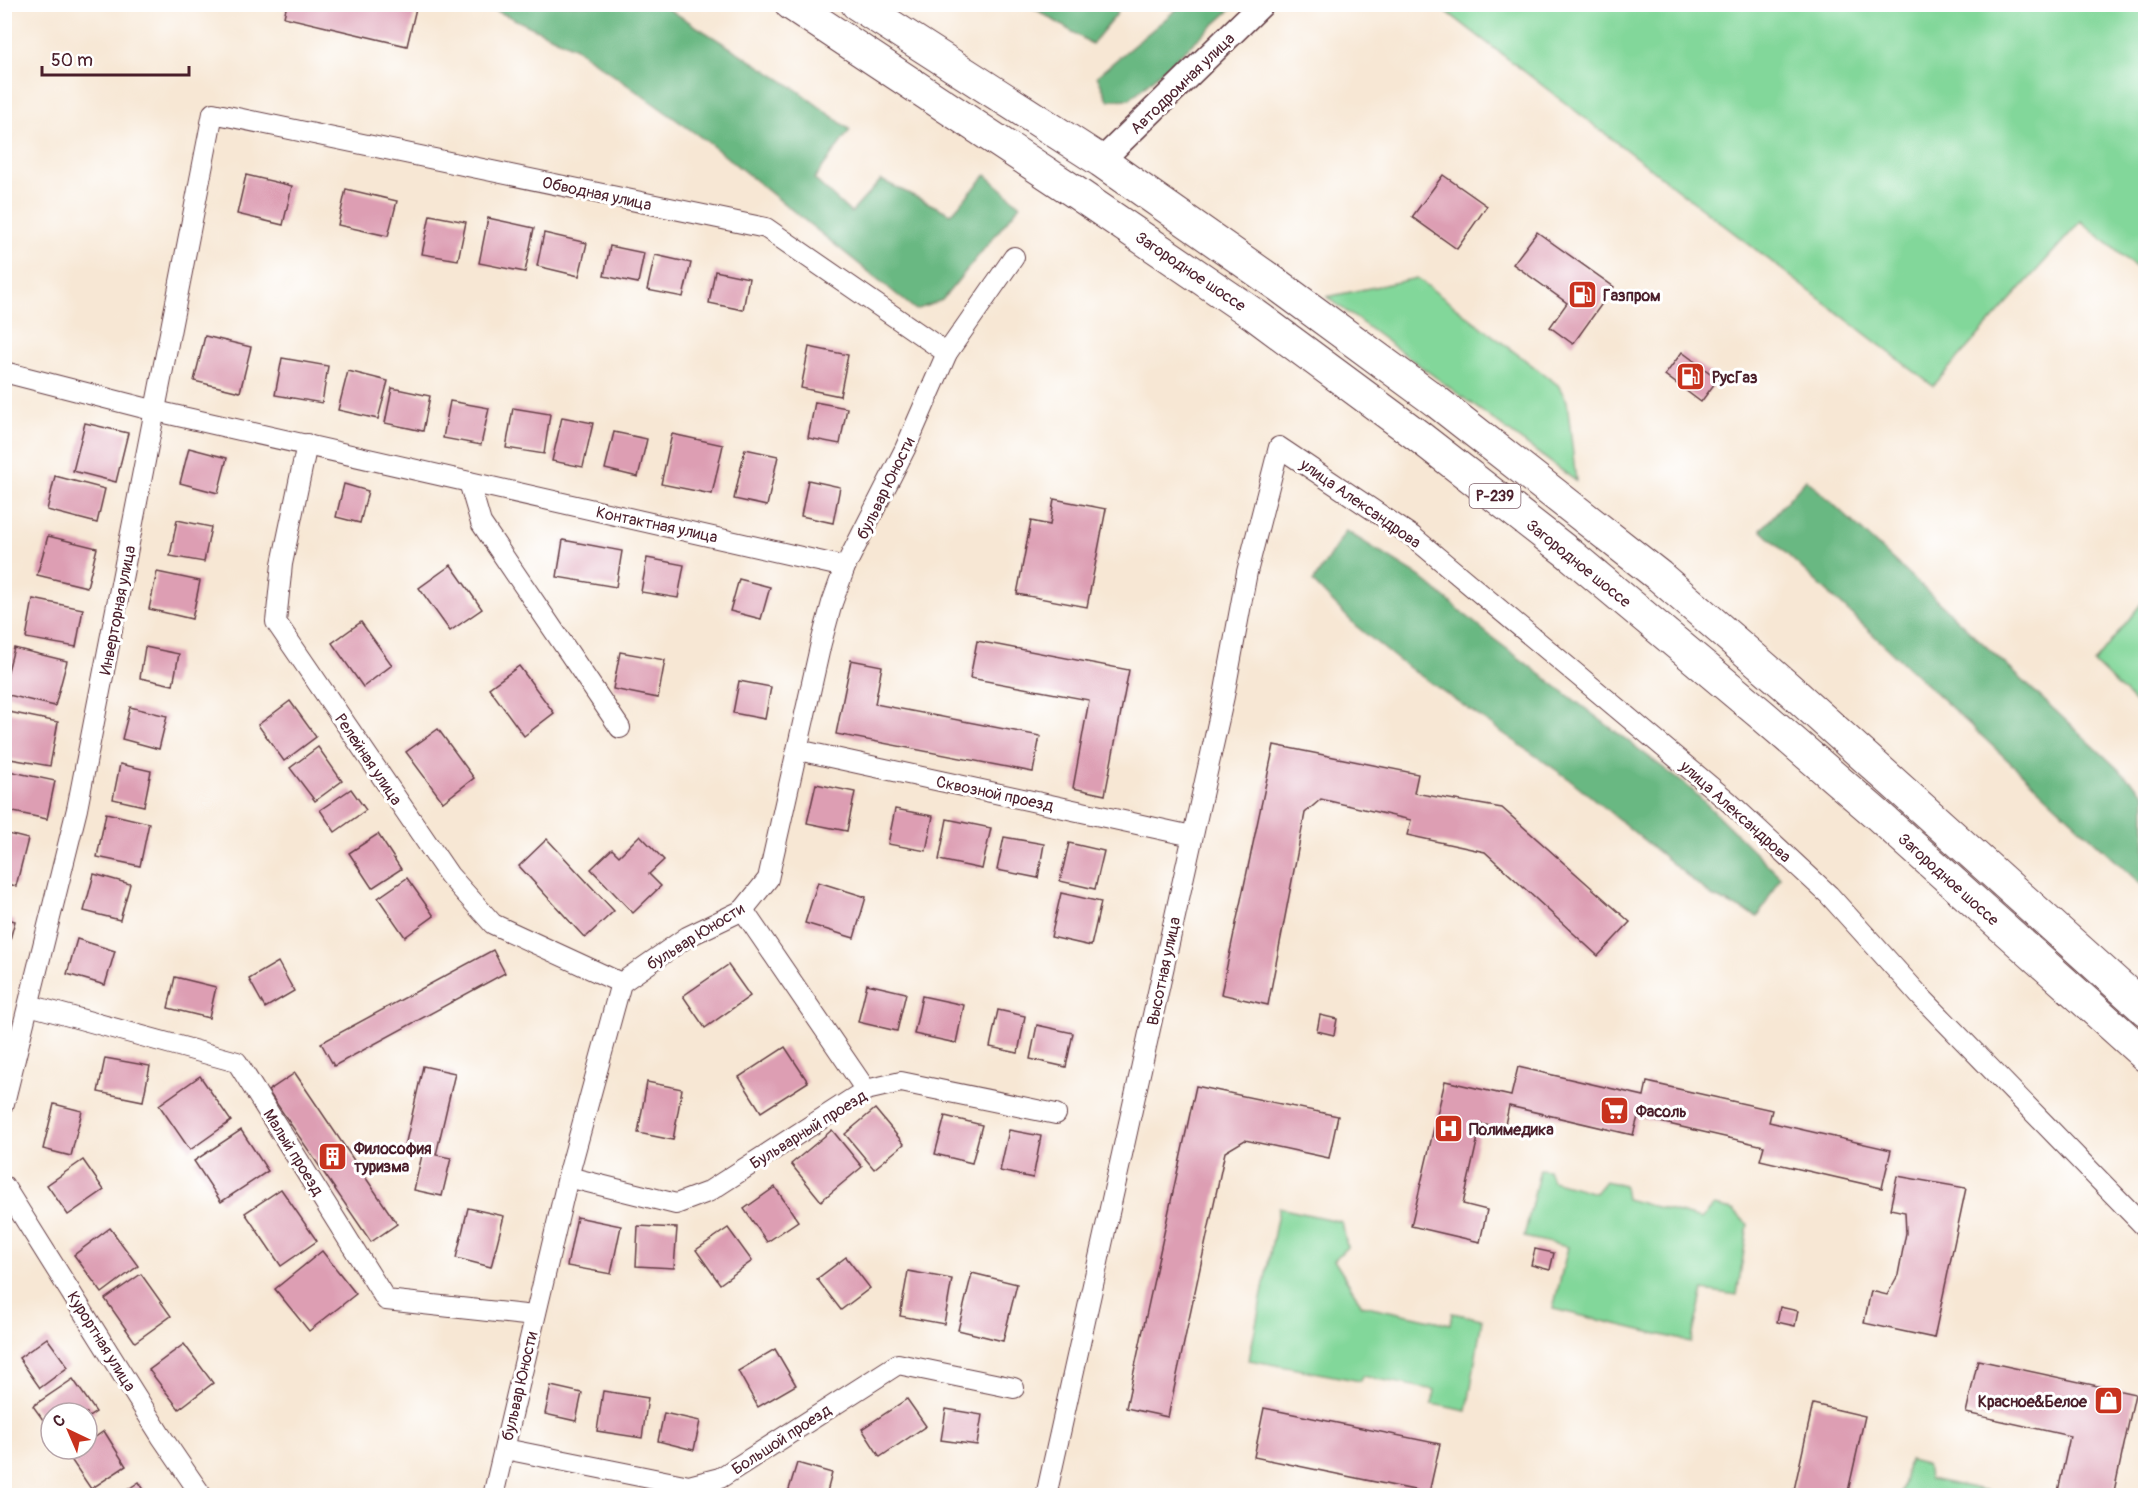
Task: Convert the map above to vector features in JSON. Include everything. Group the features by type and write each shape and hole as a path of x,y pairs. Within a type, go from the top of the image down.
{"highway":[{"name":"Загородное шоссе","path":"791,4 1075,192 1246,309 1417,435 1570,555 1761,714 1879,816 2145,1056"},
{"name":"Загородное шоссе","path":"857,4 1101,161 1279,286 1437,402 1659,576 1786,686 2145,1010"}],"street":[{"name":"Автодромная улица","path":"1101,161 1262,4"},
{"name":"Обводная улица","path":"213,113 766,228 947,353"},
{"name":"Инверторная улица","path":"4,1103 77,809 213,113"},
{"name":"бульвар Юности","path":"493,1496 568,1178 621,983 687,937 743,910 768,879 821,643 832,603 846,567 905,449 947,353 1014,257"},
{"name":"Контактная улица","path":"4,372 156,411 846,567"},
{"name":"Релейная улица","path":"307,444 282,564 276,622 448,875 493,924 621,983"},
{"name":"Высотная улица","path":"1046,1496 1224,696 1247,572 1279,447"},
{"name":"улица Александрова","path":"1279,447 1412,536 1729,802 1829,895 1921,998 2145,1228"},
{"path":"469,482 481,523 620,728"},
{"name":"Сквозной проезд","path":"798,750 1192,836"},
{"path":"743,910 866,1090"},
{"name":"Малый проезд","path":"29,1005 237,1062 386,1300 534,1316"},
{"name":"Бульварный проезд","path":"568,1178 676,1204 708,1192 866,1090 901,1082 1056,1114"},
{"name":"Курортная улица","path":"4,1185 161,1436 202,1496"},
{"name":"Большой проезд","path":"505,1449 689,1486 720,1478 898,1364 1014,1388"}],"green space":[{"path":"484,5 662,5 793,87 850,130 814,179 851,213 881,180 951,214 986,175 1020,205 942,300 916,310 709,143 574,47"},
{"path":"1029,5 1120,5 1116,15 1092,44"},
{"path":"1182,5 1236,5 1130,99 1108,100 1097,76"},
{"path":"1438,5 2145,5 2145,275 2081,221 1933,386"},
{"path":"1417,278 1558,385 1567,401 1576,481 1327,297"},
{"path":"1806,479 2145,794 2145,888 1761,530"},
{"path":"1346,531 1419,576 1494,639 1691,789 1780,877 1758,917 1712,896 1572,781 1398,660 1356,626 1313,582"},
{"path":"2145,599 2145,712 2094,663"},
{"path":"1540,1169 1548,1170 1552,1181 1595,1193 1605,1181 1624,1185 1626,1199 1701,1219 1714,1206 1733,1210 1748,1225 1737,1295 1703,1290 1691,1342 1553,1309 1568,1247 1524,1237"},
{"path":"1279,1208 1342,1222 1347,1247 1334,1260 1362,1305 1450,1324 1452,1313 1482,1319 1467,1411 1432,1404 1435,1390 1362,1376 1360,1381 1249,1360"},
{"path":"1909,1460 1924,1464 1928,1470 1929,1479 1994,1492 1993,1495 1901,1495"}],"building":[{"path":"287,4 417,4 407,46 284,17"},
{"path":"246,175 292,186 283,225 237,214"},
{"path":"1443,175 1487,206 1457,249 1412,217"},
{"path":"346,189 397,201 388,236 338,225"},
{"path":"430,215 466,222 458,260 422,254"},
{"path":"488,218 534,228 525,272 479,263"},
{"name":"Газпром","path":"1537,232 1614,287 1573,344 1550,327 1567,303 1513,264"},
{"path":"544,233 587,243 579,276 537,266"},
{"path":"610,246 644,253 638,283 604,276"},
{"path":"655,255 691,263 683,297 647,290"},
{"path":"715,271 749,278 743,310 709,303"},
{"path":"205,336 251,347 240,392 194,381"},
{"path":"809,347 848,355 840,396 801,388"},
{"name":"РусГаз","path":"1682,352 1718,379 1701,402 1665,375"},
{"path":"282,358 328,366 322,403 275,395"},
{"path":"348,371 388,381 378,419 338,410"},
{"path":"392,388 430,396 423,431 385,423"},
{"path":"450,401 489,408 481,445 443,438"},
{"path":"815,402 847,408 840,444 808,438"},
{"path":"513,408 550,414 544,454 506,448"},
{"path":"562,417 593,423 583,467 552,461"},
{"path":"85,423 128,433 116,482 73,471"},
{"path":"614,432 647,439 638,477 605,469"},
{"path":"672,434 723,445 712,494 661,484"},
{"path":"189,448 227,458 218,493 180,483"},
{"path":"745,449 778,456 767,506 734,499"},
{"path":"55,476 105,489 97,523 47,510"},
{"path":"808,480 840,487 833,523 801,516"},
{"path":"344,484 368,491 360,523 336,517"},
{"path":"1054,499 1106,509 1087,607 1017,594 1031,521 1050,525"},
{"path":"177,520 211,527 204,562 170,556"},
{"path":"48,536 97,548 87,587 37,575"},
{"path":"563,540 622,551 616,587 557,577"},
{"path":"647,558 684,565 678,598 641,592"},
{"path":"451,565 482,609 450,631 419,588"},
{"path":"157,572 200,581 192,619 149,609"},
{"path":"739,579 770,587 761,619 730,611"},
{"path":"33,599 83,609 76,647 26,638"},
{"path":"361,622 392,665 363,687 332,643"},
{"path":"977,641 1129,670 1105,795 1073,788 1089,700 970,678"},
{"path":"145,647 179,654 173,685 140,678"},
{"path":"14,648 67,661 55,706 4,694"},
{"path":"620,652 665,660 658,698 613,689"},
{"path":"851,660 882,666 875,704 1040,736 1033,772 836,734"},
{"path":"519,666 554,713 524,736 489,688"},
{"path":"739,681 771,687 765,719 733,713"},
{"path":"290,701 316,737 284,761 258,725"},
{"path":"130,707 167,716 159,749 122,739"},
{"path":"9,712 58,722 50,766 5,758 5,737"},
{"path":"438,729 474,778 443,802 406,752"},
{"path":"1274,745 1418,774 1414,793 1502,808 1630,922 1598,956 1485,852 1407,835 1411,820 1321,799 1305,813 1268,1005 1221,994"},
{"path":"318,747 342,781 315,801 290,768"},
{"path":"120,764 151,771 144,806 113,799"},
{"path":"4,770 55,781 47,819 4,810"},
{"path":"816,784 855,792 847,831 807,823"},
{"path":"351,789 366,810 335,832 320,810"},
{"path":"895,809 933,816 926,851 888,844"},
{"path":"106,813 149,823 140,866 97,857"},
{"path":"947,819 991,828 982,869 939,860"},
{"path":"4,833 28,839 16,886 4,883"},
{"path":"378,834 401,869 372,888 349,853"},
{"path":"640,835 664,860 649,874 661,886 633,913 591,869 612,849 619,856"},
{"path":"1004,837 1044,844 1038,878 997,870"},
{"path":"547,839 614,911 585,938 519,866"},
{"path":"1069,843 1104,851 1095,889 1060,881"},
{"path":"94,874 130,884 120,920 84,911"},
{"path":"407,878 434,916 405,937 378,898"},
{"path":"818,882 866,897 854,938 805,923"},
{"path":"1061,893 1101,902 1091,946 1051,937"},
{"path":"4,918 15,921 5,958 4,958"},
{"path":"77,939 115,951 105,985 67,974"},
{"path":"493,950 505,973 334,1066 321,1043"},
{"path":"278,962 294,991 265,1008 249,979"},
{"path":"728,965 750,996 705,1028 683,996"},
{"path":"175,977 216,987 209,1018 168,1008"},
{"path":"867,984 906,993 897,1031 858,1022"},
{"path":"922,996 964,1005 956,1043 914,1034"},
{"path":"998,1010 1025,1016 1018,1053 990,1047"},
{"path":"1320,1015 1337,1019 1334,1035 1317,1031"},
{"path":"1037,1025 1073,1033 1066,1067 1030,1059"},
{"path":"785,1047 808,1082 761,1112 739,1077"},
{"path":"105,1058 150,1066 143,1101 98,1092"},
{"path":"423,1066 455,1073 436,1155 451,1158 442,1196 414,1190 422,1155 404,1151"},
{"path":"1518,1067 1644,1096 1647,1082 1772,1110 1769,1122 1891,1150 1882,1188 1760,1160 1764,1146 1638,1117 1633,1135 1509,1106 1504,1129 1481,1124 1463,1204 1487,1210 1480,1242 1411,1226 1445,1081 1511,1096"},
{"name":"Философия туризма","path":"295,1073 397,1224 371,1242 268,1091"},
{"path":"200,1076 231,1121 190,1150 159,1105"},
{"path":"647,1082 682,1089 673,1140 638,1133"},
{"path":"1196,1086 1338,1116 1329,1158 1245,1140 1225,1152 1168,1417 1126,1408"},
{"path":"54,1104 82,1111 71,1156 43,1149"},
{"path":"875,1109 904,1144 874,1169 845,1134"},
{"path":"945,1116 982,1125 972,1163 935,1154"},
{"path":"241,1130 268,1171 221,1202 194,1161"},
{"path":"832,1130 862,1167 821,1201 791,1164"},
{"path":"1009,1130 1041,1136 1033,1178 1000,1171"},
{"path":"83,1160 104,1190 68,1215 47,1185"},
{"path":"1897,1176 1966,1188 1934,1338 1864,1323 1871,1291 1887,1295 1898,1275 1906,1233 1905,1212 1890,1209"},
{"path":"775,1187 798,1221 767,1242 744,1209"},
{"path":"281,1189 317,1241 281,1266 245,1213"},
{"path":"468,1208 504,1216 491,1267 456,1258"},
{"path":"577,1217 621,1226 611,1274 567,1266"},
{"path":"638,1226 677,1228 674,1268 636,1266"},
{"path":"110,1228 138,1266 102,1293 74,1255"},
{"path":"728,1228 752,1261 720,1284 696,1250"},
{"path":"1535,1249 1554,1253 1550,1270 1531,1265"},
{"path":"322,1251 356,1294 309,1331 275,1289"},
{"path":"846,1257 870,1288 841,1310 817,1279"},
{"path":"908,1271 952,1279 944,1324 900,1316"},
{"path":"972,1273 1017,1284 1003,1341 958,1330"},
{"path":"141,1274 171,1316 135,1342 105,1299"},
{"path":"1780,1307 1798,1311 1795,1326 1777,1322"},
{"path":"47,1338 68,1367 40,1388 19,1358"},
{"path":"184,1344 213,1383 179,1409 149,1370"},
{"path":"775,1349 796,1385 758,1407 738,1371"},
{"path":"1978,1360 2135,1394 2113,1496 2057,1496 2070,1436 1966,1413"},
{"path":"73,1379 88,1401 40,1401"},
{"path":"551,1386 582,1393 576,1421 545,1414"},
{"path":"603,1391 648,1398 642,1438 597,1431"},
{"path":"907,1399 926,1426 880,1457 862,1429"},
{"path":"39,1402 39,1414 33,1406"},
{"path":"1813,1404 1865,1416 1847,1496 1806,1496 1806,1493 1794,1490"},
{"path":"1264,1408 1440,1444 1429,1493 1254,1457"},
{"path":"946,1409 982,1415 977,1445 941,1440"},
{"path":"664,1413 700,1421 694,1450 658,1441"},
{"path":"104,1431 126,1466 91,1489 72,1461 99,1461 99,1435"},
{"path":"797,1463 832,1473 826,1496 787,1496"},
{"path":"139,1482 148,1496 118,1496"}],"place":[{"name":"Газпром","path":"1582,295"},
{"name":"РусГаз","path":"1691,377"},
{"name":"Фасоль","path":"1615,1111"},
{"name":"Полимедика","path":"1448,1129"},
{"name":"Философия туризма","path":"333,1157"},
{"name":"Красное&Белое","path":"2108,1401"}]}
